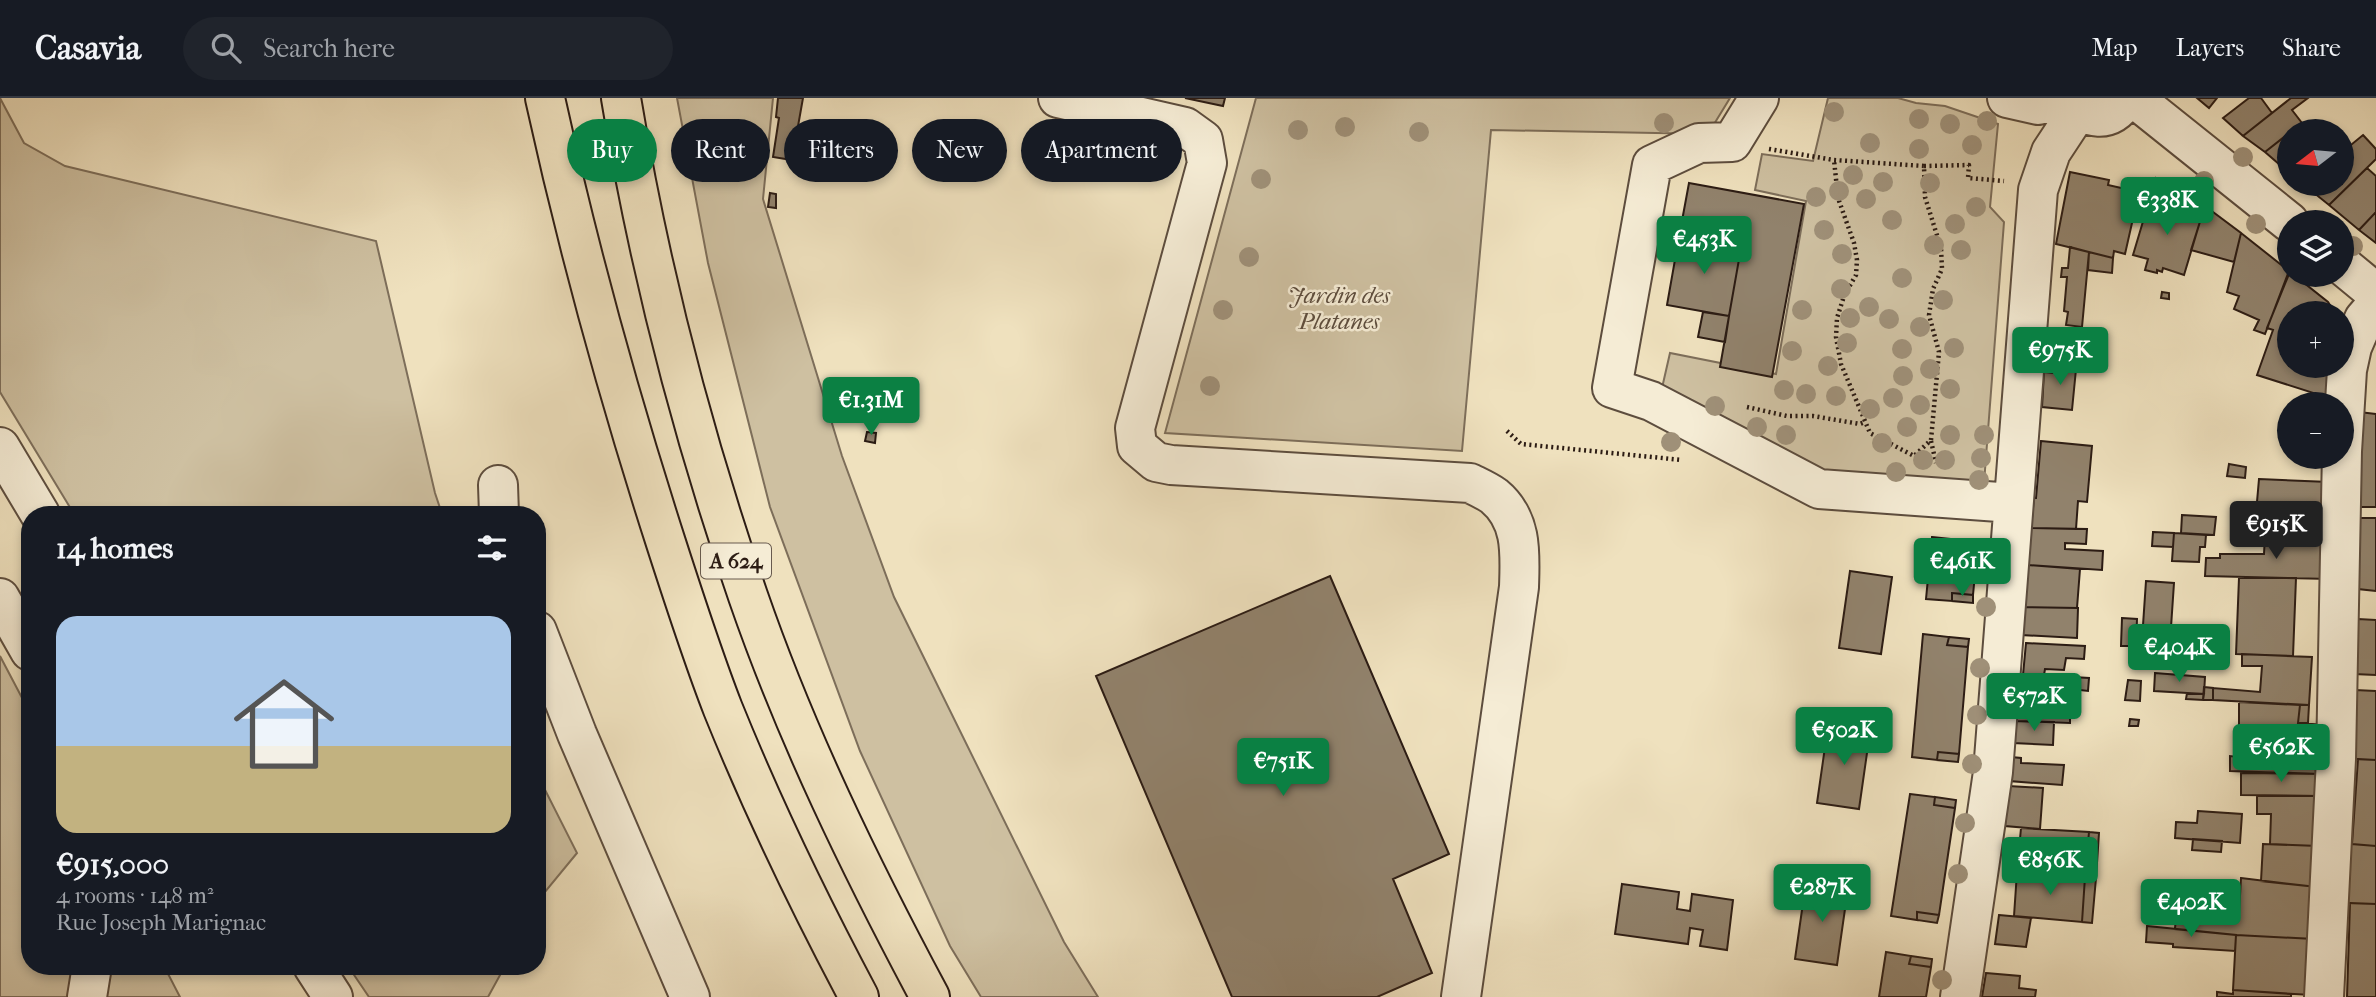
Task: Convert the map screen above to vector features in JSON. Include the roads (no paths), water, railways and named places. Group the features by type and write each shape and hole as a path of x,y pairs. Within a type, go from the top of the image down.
{"highway":[{"name":"A 624","path":"545,98 565,187 629,430 684,597 723,707 767,812 822,928 859,997"},
{"name":"A 624","path":"621,98 635,179 670,337 716,502 749,599 786,694 838,814 872,888 930,997"}],"street":[{"path":"1058,98 1185,127 1203,140 1207,163 1135,428 1137,446 1156,462 1171,465 1470,483 1495,497 1516,524 1521,550 1519,587 1461,997"},
{"path":"1759,98 1732,142 1699,143 1651,164 1612,388 1651,401 1819,489 2013,503"},
{"path":"2007,98 2038,105 2073,104 2092,117 2107,116 2121,108 2127,98"},
{"path":"2134,98 2277,212"},
{"path":"1960,997 1993,772 2038,190 2051,152 2073,104"},
{"path":"2354,275 2376,293"},
{"path":"2324,997 2336,759 2342,451 2347,370 2364,319 2376,304"},
{"path":"0,447 35,506"},
{"path":"0,598 21,635"},
{"path":"546,654 577,734 690,997"},
{"path":"87,997 91,975"},
{"path":"319,975 333,997"}],"park label":[{"name":"Jardin des Platanes","path":"1339,308"}]}
